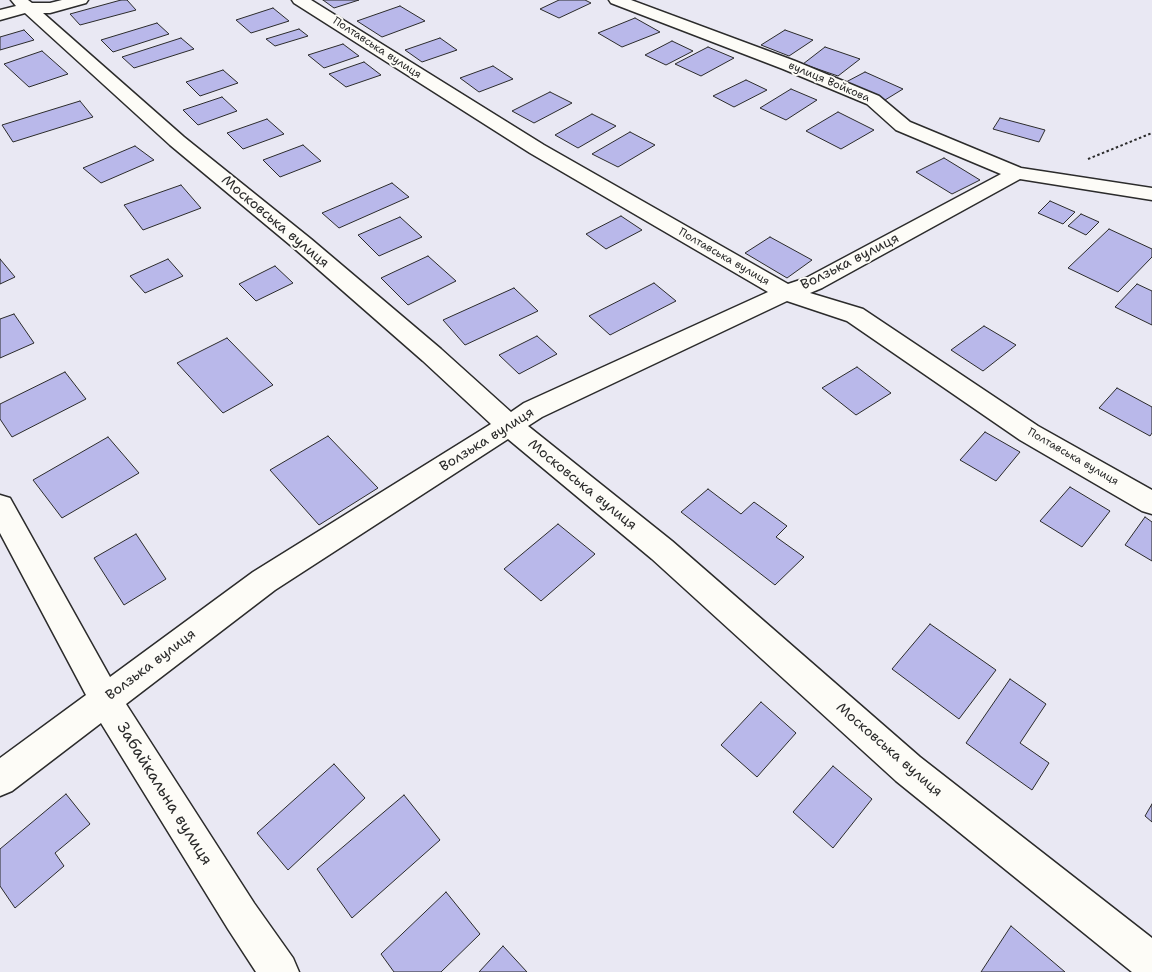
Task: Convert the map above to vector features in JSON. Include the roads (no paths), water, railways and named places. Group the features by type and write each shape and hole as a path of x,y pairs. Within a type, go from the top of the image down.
{"street":[{"path":"0,16 23,4 50,8 80,0"},
{"name":"Полтавська вулиця","path":"300,0 537,149 786,293 855,315 1030,433 1152,503"},
{"name":"вулиця Войкова","path":"617,0 789,65 872,100 903,126 1017,173 1152,194"},
{"name":"Московська вулиця","path":"23,4 177,141 303,244 432,355 510,426 662,550 908,769 1152,963"},
{"name":"Волзька вулиця","path":"0,779 264,581 534,410 786,293 814,284 1017,173"},
{"name":"Забайкальна вулиця","path":"0,506 105,699 241,916 279,972"}]}
